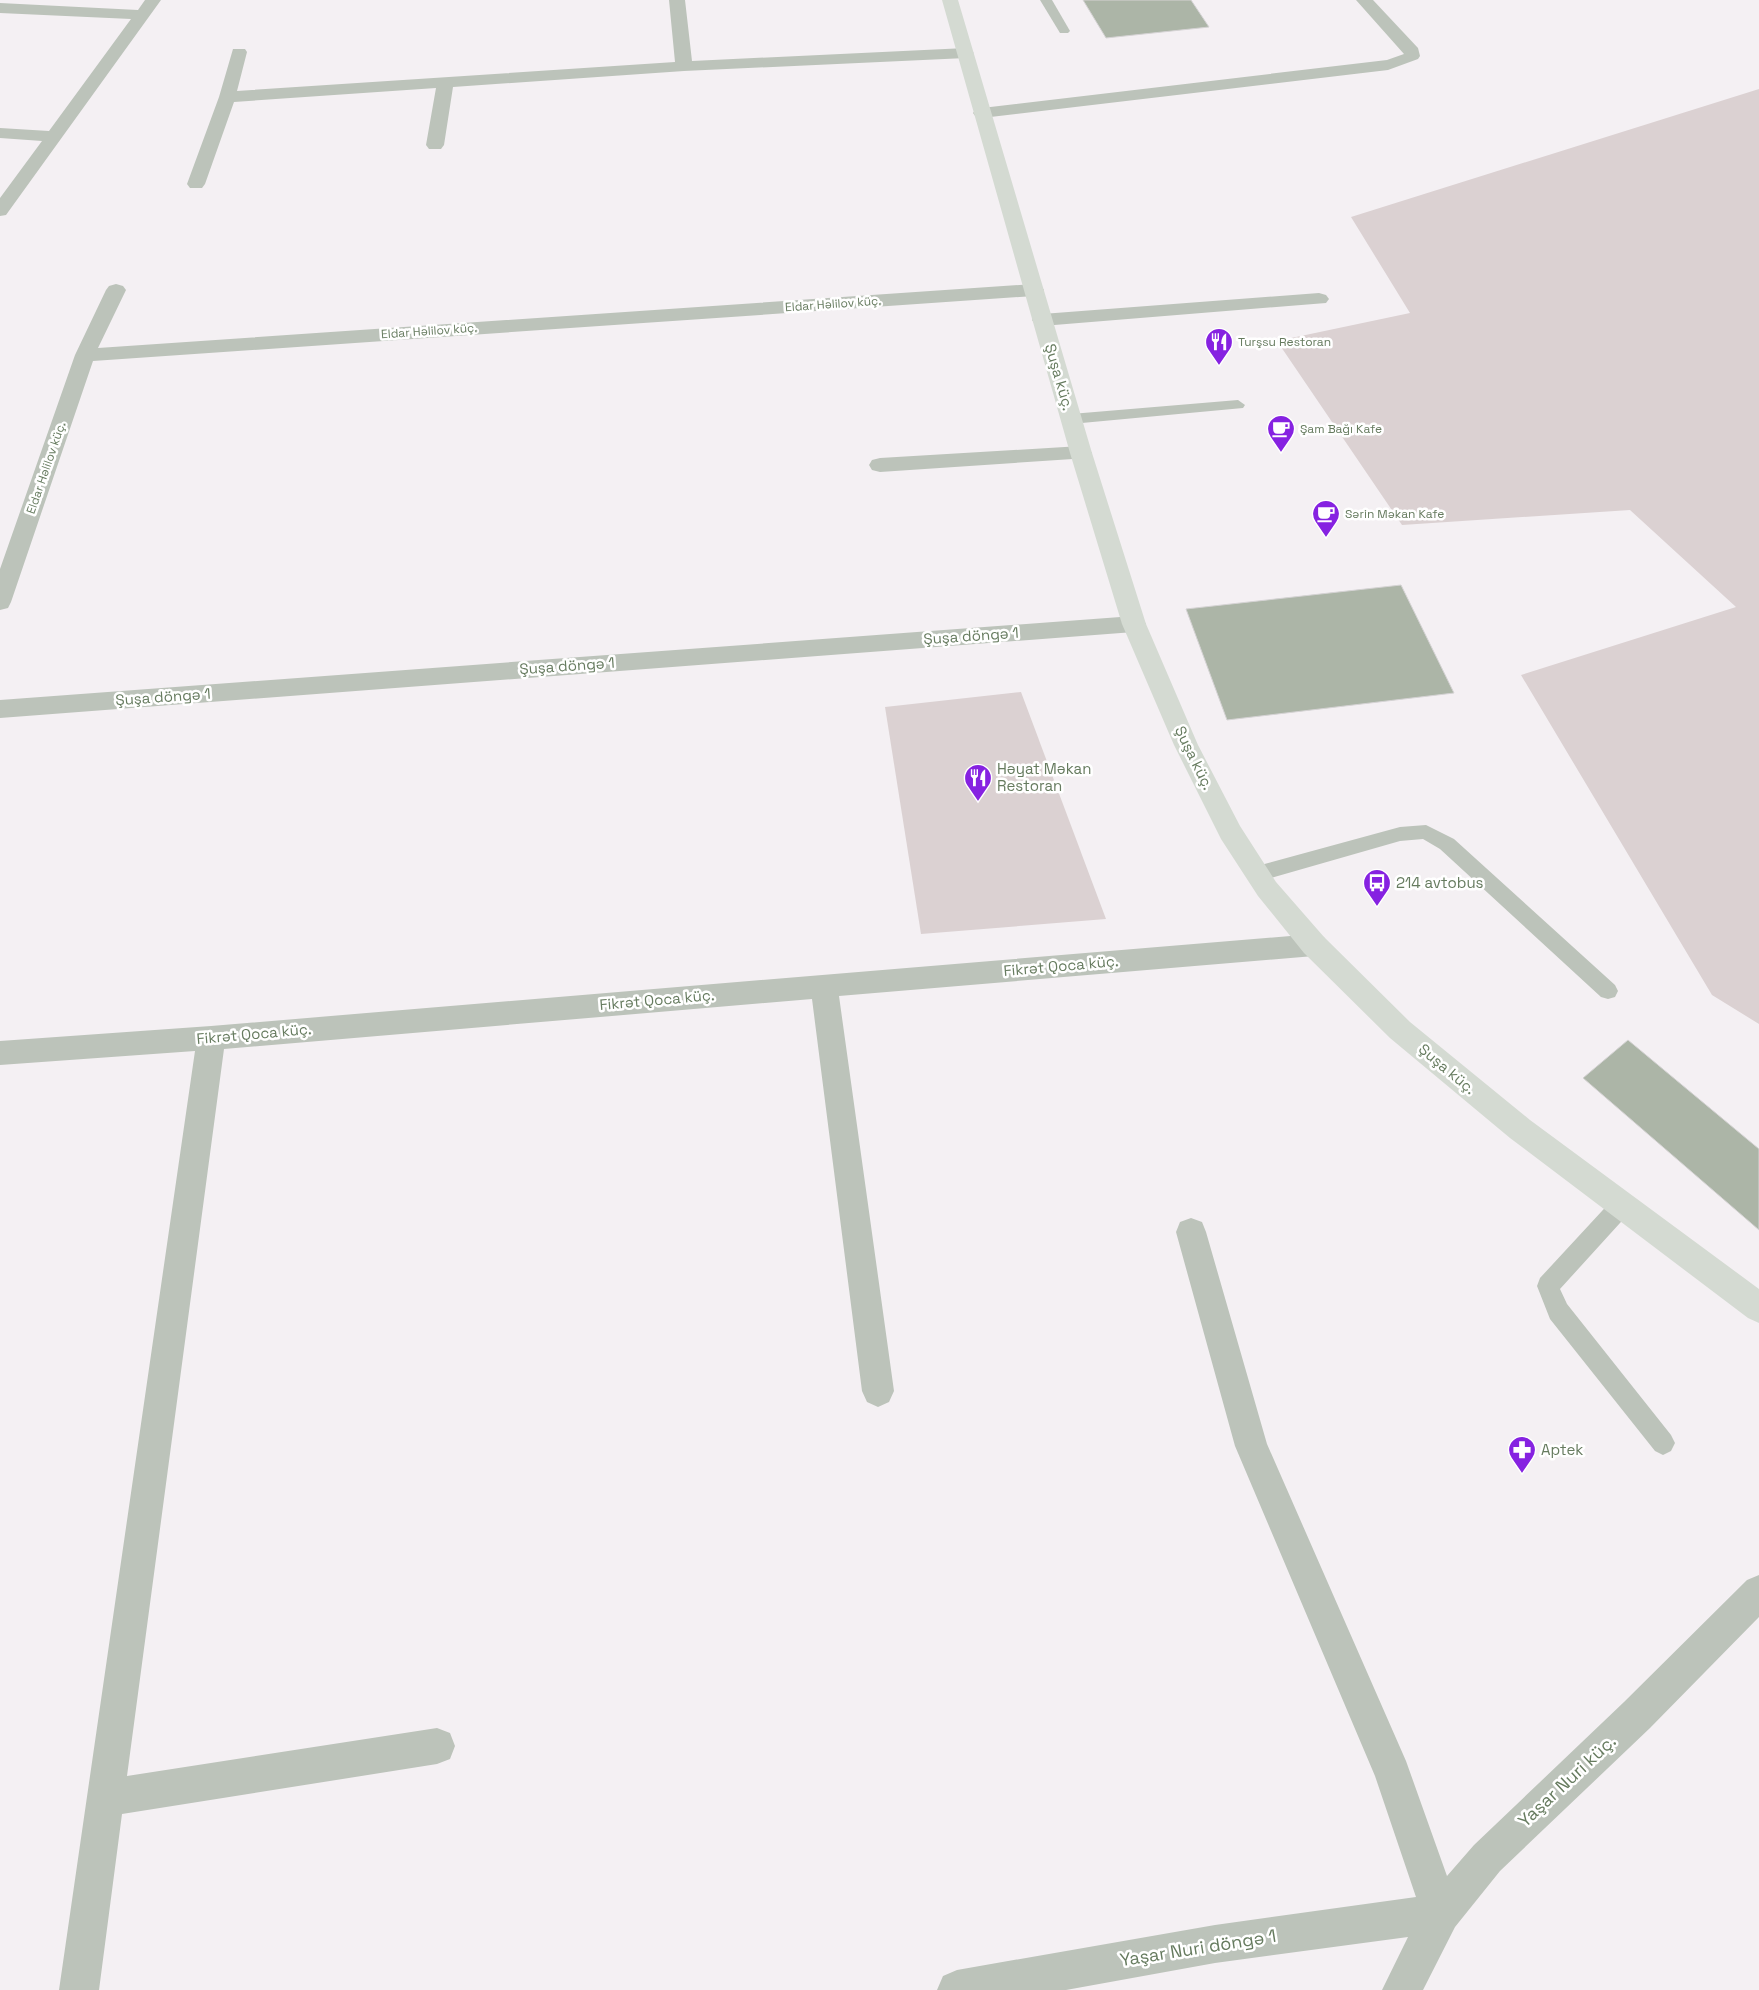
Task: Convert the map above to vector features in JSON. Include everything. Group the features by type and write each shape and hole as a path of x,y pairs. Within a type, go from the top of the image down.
{"street":[{"path":"0,211 154,0"},
{"path":"677,0 684,66"},
{"name":"Şuşa küç.","path":"950,0 1081,453 1134,624 1191,753 1230,832 1257,874 1314,945 1400,1030 1520,1129 1759,1308"},
{"path":"982,112 1388,65 1412,56 1412,51 1364,0"},
{"path":"0,8 142,16"},
{"path":"196,184 227,97 239,52"},
{"path":"227,97 684,66 966,54"},
{"path":"435,145 446,82"},
{"path":"0,133 54,136"},
{"path":"85,355 116,290"},
{"name":"Eldar Həlilov küç.","path":"0,602 85,355 1034,290"},
{"path":"1042,320 1319,298"},
{"path":"880,465 1081,453"},
{"name":"Şuşa döngə 1","path":"0,709 1134,624"},
{"name":"Fikrət Qoca küç.","path":"0,1054 1314,945"},
{"path":"824,986 878,1391"},
{"path":"79,1990 104,1798 211,1038"},
{"path":"1191,1232 1251,1446 1393,1774 1440,1913"},
{"name":"Yaşar Nuri küç.","path":"1402,1990 1440,1913 1487,1858 1637,1715 1759,1592"},
{"path":"104,1798 437,1746"},
{"name":"Yaşar Nuri döngə 1","path":"958,1990 1215,1944 1440,1913"}],"lane":[{"path":"1046,0 1064,31"},
{"path":"1071,419 1238,405"},
{"path":"1257,874 1400,834 1426,832 1447,844 1608,990"},
{"path":"1622,1205 1548,1286 1558,1311 1663,1443"}],"shaded area":[{"path":"1759,89 1759,1024 1712,995 1521,675 1736,607 1630,510 1402,525 1277,341 1410,313 1351,217"},
{"path":"1021,692 1106,919 921,934 885,707"}],"building":[{"path":"1083,0 1191,0 1209,27 1106,38"},
{"path":"1401,585 1454,693 1227,720 1186,609"},
{"path":"1628,1040 1759,1149 1759,1230 1583,1078"}],"place":[{"name":"Turşsu Restoran","path":"1219,366"},
{"name":"Şam Bağı Kafe","path":"1281,453"},
{"name":"Sərin Məkan Kafe","path":"1326,538"},
{"name":"Həyat Məkan Restoran","path":"978,802"},
{"name":"214 avtobus","path":"1377,907"},
{"name":"Aptek","path":"1522,1474"}]}
